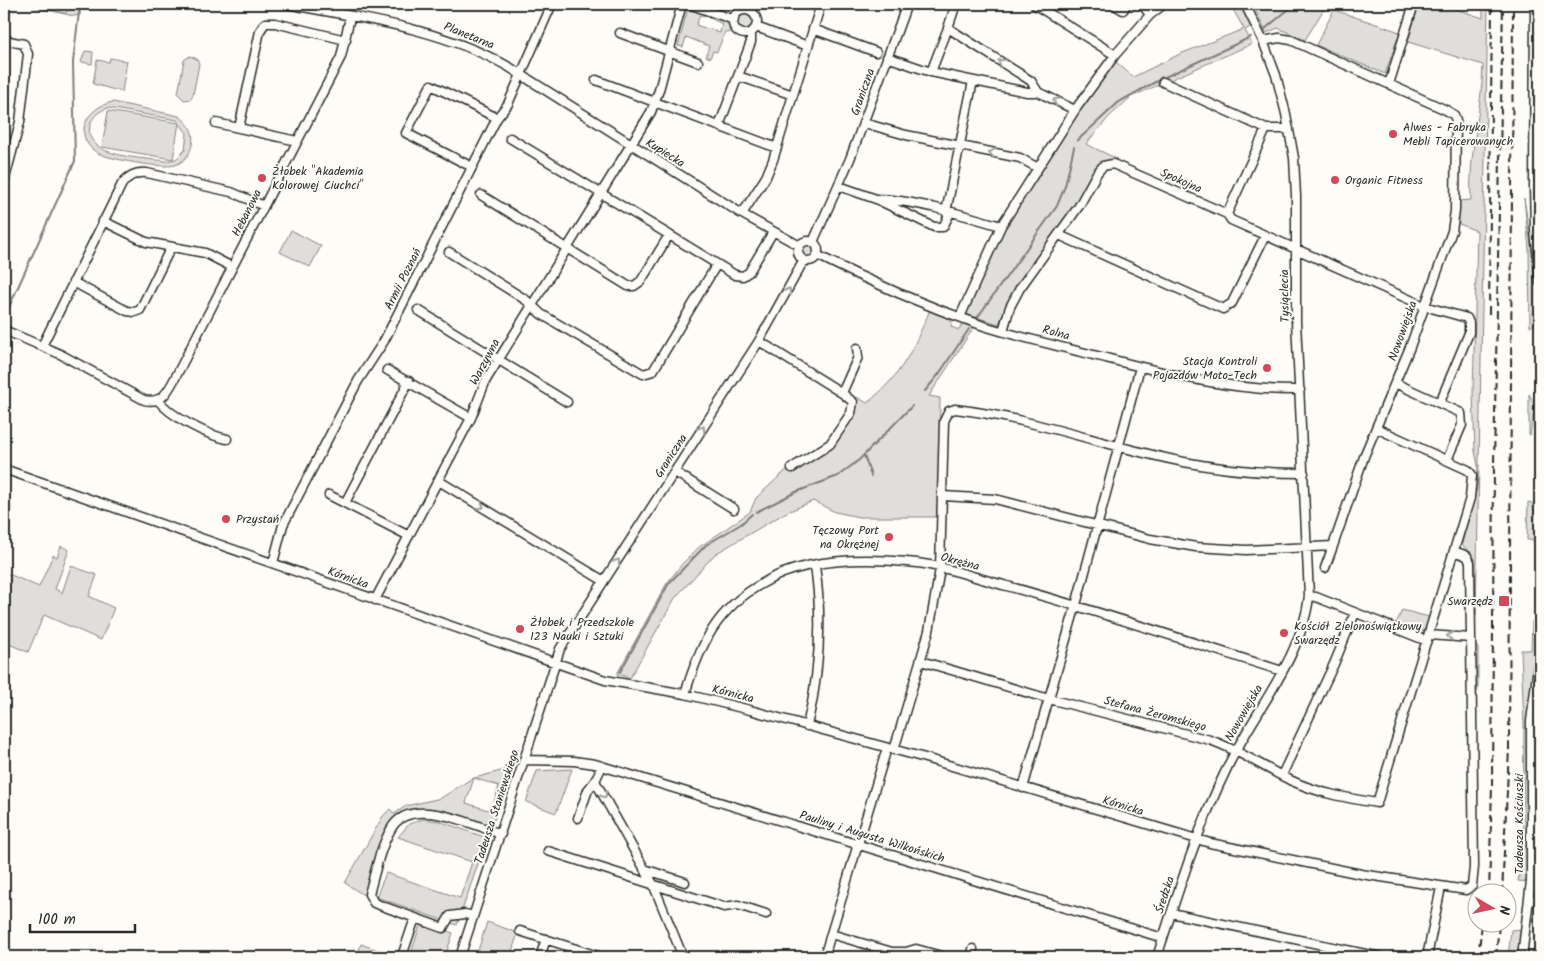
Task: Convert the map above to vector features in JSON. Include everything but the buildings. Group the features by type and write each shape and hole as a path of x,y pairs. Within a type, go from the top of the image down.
{"street":[{"name":"Planetarna","path":"286,4 417,31 457,42 490,56 522,75"},
{"name":"Armii Poznań","path":"273,563 283,525 358,381 384,341 497,118 508,104 552,4"},
{"name":"Warzywna","path":"375,600 472,418 486,380 631,145 655,102 682,4"},
{"path":"689,4 734,20"},
{"path":"742,214 766,177 778,148 821,4"},
{"name":"Graniczna","path":"813,242 839,186 864,123 907,4"},
{"path":"931,72 956,4"},
{"path":"1034,4 1115,56"},
{"path":"1113,4 1123,10 1127,4"},
{"path":"1142,4 1150,15"},
{"path":"960,317 1001,226 1075,110 1115,56 1150,15 1164,4"},
{"name":"Tysiąclecia","path":"1245,4 1263,41 1278,82 1289,129 1296,181 1300,390 1309,547 1309,596"},
{"path":"1263,41 1279,38 1291,40 1389,84 1414,4"},
{"path":"1535,4 1534,195 1540,282"},
{"path":"719,126 751,42 754,30 757,20 754,14 740,8 734,20 737,31 744,34 754,30 808,46"},
{"name":"Hebanowa","path":"158,400 170,388 340,57 346,40 350,17"},
{"path":"239,128 260,31 265,23 275,23 346,40"},
{"path":"948,28 1031,81 1038,92"},
{"path":"813,29 876,52"},
{"path":"620,33 698,62"},
{"path":"4,40 24,44 28,54 20,122 5,169 4,182"},
{"path":"887,57 931,72 1027,92 1038,92 1075,110"},
{"name":"Kupiecka","path":"522,75 742,214 800,246"},
{"path":"738,76 793,96"},
{"path":"596,80 778,148"},
{"path":"839,186 876,199 883,204 937,228 945,225 973,81"},
{"path":"1163,82 1266,129 1289,129"},
{"name":"Nowowiejska","path":"1325,568 1453,225 1456,128 1454,115 1389,84"},
{"path":"472,167 406,132 431,85 497,118"},
{"path":"216,123 297,141"},
{"path":"864,123 906,135 1020,158 1038,168"},
{"path":"1227,214 1266,129"},
{"path":"510,138 735,275 745,275 773,232"},
{"name":"Spokojna","path":"1003,331 1014,299 1079,206 1097,173 1108,164 1118,165 1227,214 1231,220 1296,250 1424,306 1463,316 1470,323 1468,336 1440,402"},
{"path":"42,346 103,221 126,179 143,172 232,192 264,206"},
{"path":"481,195 625,284 634,286 641,281 669,235"},
{"path":"876,199 886,199 948,212 1001,226"},
{"path":"103,221 138,239 205,254 232,267"},
{"path":"1059,235 1219,308 1226,308 1232,303 1265,236"},
{"path":"806,241 813,242 818,247 817,255 811,260 804,260 798,253 800,246 806,241"},
{"path":"73,282 127,311 136,312 140,310 171,247"},
{"path":"449,252 532,305 541,314 637,373 647,374 653,371 717,264"},
{"name":"Rolna","path":"817,255 960,317 1003,331 1140,367 1233,387 1271,391 1300,390"},
{"name":"Graniczna","path":"556,663 560,649 759,341 804,260"},
{"path":"418,310 567,402"},
{"path":"4,330 42,346 144,400 158,400 166,410 216,437 228,439"},
{"path":"759,341 842,393 851,400 853,405 844,424 830,444 792,468"},
{"path":"842,393 858,356 857,348"},
{"path":"1023,788 1098,526 1140,367"},
{"path":"387,370 472,418"},
{"path":"345,503 409,381"},
{"path":"1395,383 1458,411 1463,419 1447,460"},
{"path":"824,957 858,845 921,661 932,618 940,569 944,421 947,412 955,409 1002,416 1118,446 1208,466 1258,472 1304,473"},
{"path":"1376,428 1468,470 1472,475 1472,488 1428,638"},
{"name":"Kórnicka","path":"4,469 611,682 685,694 807,726 891,749 1196,840 1326,867 1466,890 1471,888 1474,867 1472,638"},
{"path":"675,472 734,509"},
{"path":"439,481 604,581"},
{"path":"328,495 410,536"},
{"path":"943,496 995,499 1150,539 1196,547 1246,550 1332,546"},
{"path":"1309,596 1428,638 1472,638 1470,562 1467,556 1454,551"},
{"name":"Okrężna","path":"685,694 703,643 717,622 734,603 772,578 814,566 862,561 908,562 940,569 1076,605 1282,671"},
{"path":"807,726 820,658 820,614 814,566"},
{"name":"Nowowiejska","path":"1196,840 1236,750 1282,671 1302,628 1309,596"},
{"path":"1282,775 1334,664 1355,613"},
{"name":"Stefana Żeromskiego","path":"921,661 1049,698 1187,733 1236,750 1282,775 1330,794 1376,803 1428,638"},
{"name":"Tadeusza Kościuszki","path":"1522,957 1529,900 1531,721 1540,651"},
{"name":"Tadeusza Staniewskiego","path":"460,957 556,663"},
{"path":"1531,721 1540,723"},
{"name":"Pauliny i Augusta Wilkońskich","path":"525,760 574,761 602,766 1163,938"},
{"path":"578,818 588,790 595,781 602,766"},
{"path":"595,781 652,884 683,957"},
{"path":"473,916 465,914 450,916 444,928 374,903 369,894 386,839 396,822 407,815 430,812 500,834"},
{"name":"Średzka","path":"1157,957 1170,913 1196,840"},
{"path":"548,851 724,907 738,905 766,914"},
{"path":"644,869 685,882"},
{"path":"1427,957 1441,887"},
{"path":"1529,900 1540,900"},
{"path":"1170,913 1380,957"},
{"path":"402,956 415,918"},
{"path":"520,931 600,957"},
{"path":"831,934 892,952 906,952 916,949 945,957"},
{"path":"540,957 546,939"}],"shaded area":[{"path":"35,4 40,4 39,7 66,13 68,4 81,4 80,15 74,16 34,7"},
{"path":"1230,4 1240,4 1252,26 1245,30 1252,44 1131,97 1109,117 1086,144 1117,159 1101,163 1078,203 1014,291 999,324 965,314 1005,227 1078,111 1115,61 1133,77 1180,54 1244,29"},
{"path":"1253,4 1327,4 1305,40 1278,28 1266,33"},
{"path":"1419,4 1441,4 1483,18 1483,4 1488,4 1476,615 1475,560 1462,543 1477,488 1478,465 1475,452 1473,394 1477,231 1459,224 1458,201 1471,200 1471,166 1483,65 1408,42"},
{"path":"688,8 707,13 705,17 700,15 696,25 720,33 722,24 708,17 709,14 730,23 729,33 725,32 717,52 713,51 710,58 706,56 709,46 686,37 683,47 678,46"},
{"path":"1334,10 1400,32 1385,74 1316,45"},
{"path":"742,13 750,13 755,18 753,29 742,31 737,26 737,18"},
{"path":"85,51 93,52 92,64 81,62"},
{"path":"190,56 197,59 199,64 193,95 191,99 184,100 178,94 184,60"},
{"path":"110,58 127,61 122,92 93,84 97,60 109,62"},
{"path":"113,102 179,116 186,122 192,132 193,141 190,152 184,160 175,165 159,166 122,160 96,152 85,138 84,130 90,115 104,105","holes":["108,108 177,120 187,133 185,150 176,159 166,161 131,157 105,150 96,145 90,137 92,119 99,112"]},
{"path":"108,111 179,123 173,159 102,147"},
{"path":"1524,198 1540,304 1540,320 1530,327 1529,249"},
{"path":"291,230 321,246 310,267 280,252"},
{"path":"806,245 810,245 814,251 810,257 806,257 802,253 802,249"},
{"path":"930,310 952,321 951,327 959,330 963,324 974,327 929,396 940,398 938,517 859,517 835,512 813,501 785,513 715,554 675,598 630,678 617,674 667,583 682,564 698,548 750,512 756,498 794,463 824,444 857,397 867,403 890,382 912,350"},
{"path":"1529,394 1535,405 1530,435 1529,435"},
{"path":"1528,502 1532,503 1535,512 1540,540 1527,540"},
{"path":"61,546 69,550 55,589 62,593 71,566 97,575 89,596 114,608 101,640 44,615 28,652 4,642 4,572 39,587 53,555 57,557"},
{"path":"1402,610 1429,617 1425,630 1419,633 1396,624"},
{"path":"1540,620 1528,726 1528,882 1518,881 1523,849 1524,725 1521,650 1531,650 1532,621"},
{"path":"1474,643 1478,648 1478,690 1475,695"},
{"path":"1540,728 1540,861 1537,862 1536,731"},
{"path":"512,768 494,820 488,819 486,827 430,809 407,812 384,839 365,896 345,883 383,816 390,809 394,814 406,806 441,798 474,778","holes":["474,778 499,786 491,811 466,803"]},
{"path":"572,769 556,813 526,802 537,771"},
{"path":"423,819 439,821 487,838 457,925 376,897 386,873 460,898 472,862 398,837 409,824"},
{"path":"421,922 453,933 445,957 410,957"},
{"path":"487,922 518,933 510,957 476,957"},
{"path":"1521,929 1517,957 1508,957 1511,934 1516,934 1516,930"},
{"path":"361,944 396,957 357,957"}],"waterway":[{"path":"4,318 75,161 73,62 80,4"},
{"path":"1265,29 1295,4"},
{"path":"1165,77 1251,37"},
{"path":"1077,141 1119,102 1159,80"},
{"path":"977,318 1057,206 1065,186 1074,147"},
{"path":"925,391 939,374 969,329"},
{"path":"756,512 796,492 838,476 859,460 912,406"},
{"path":"864,455 871,476"},
{"path":"620,672 669,583 706,545 741,524 752,514"}],"railway":[{"path":"1489,314 1492,4"},
{"path":"1489,884 1492,786 1494,464 1503,4"},
{"path":"1502,884 1509,749 1513,4"},
{"path":"1478,957 1481,934"},
{"path":"1496,957 1498,934"}],"place":[{"name":"Alwes - Fabryka Mebli Tapicerowanych","path":"1393,134"},
{"name":"Żłobek \"Akademia Kolorowej Ciuchci\"","path":"262,178"},
{"name":"Organic Fitness","path":"1335,180"},
{"name":"Stacja Kontroli Pojazdów Moto-Tech","path":"1267,368"},
{"name":"Przystań","path":"226,519"},
{"name":"Tęczowy Port na Okrężnej","path":"889,537"},
{"name":"Swarzędz","path":"1504,601"},
{"name":"Żłobek i Przedszkole 123 Nauki i Sztuki","path":"520,629"},
{"name":"Kościół Zielonoświątkowy Swarzędz","path":"1284,633"}]}
